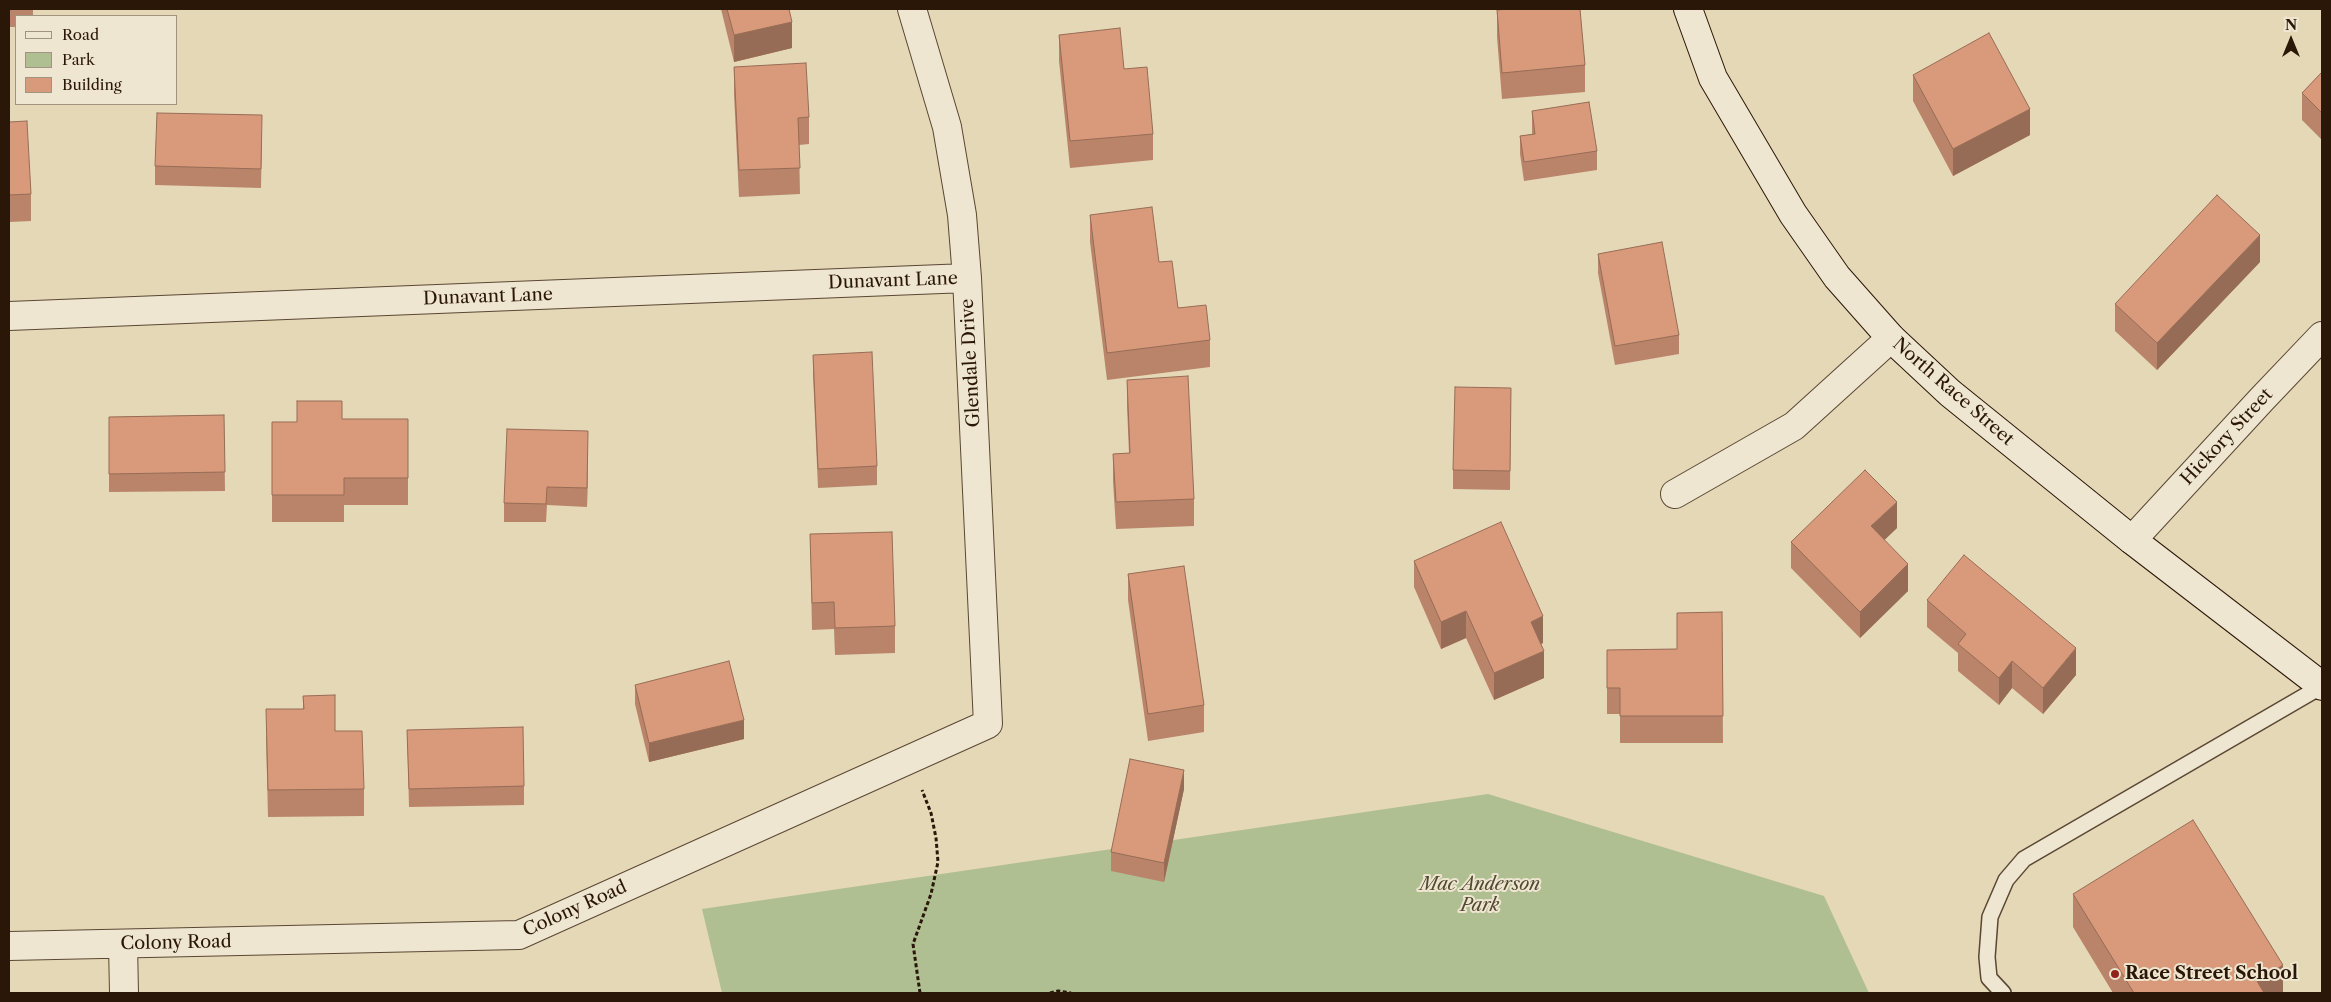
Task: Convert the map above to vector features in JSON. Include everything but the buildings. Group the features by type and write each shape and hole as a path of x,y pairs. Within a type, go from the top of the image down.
{"street":[{"name":"Glendale Drive","path":"912,9 947,127 962,215 967,278 988,724"},
{"name":"North Race Street","path":"1688,9 1713,78 1792,214 1837,277 1891,338 1950,394 2132,540 2322,686"},
{"name":"Dunavant Lane","path":"9,316 967,278"},
{"name":"Hickory Street","path":"2132,540 2322,336"},
{"path":"1675,494 1794,426 1891,338"},
{"name":"Colony Road","path":"9,946 519,935 988,724"},
{"path":"124,944 124,993"}],"lane":[{"path":"1989,993 1987,957 1990,917 2006,880 2024,859 2322,686"},
{"path":"1989,978 2003,993"}],"path":[{"path":"908,760 931,813 938,862 931,894 913,944 920,993"},
{"path":"1050,993 1058,991 1071,993"}],"green space":[{"name":"Mac Anderson Park","path":"1488,794 1824,896 1869,993 722,993 702,909"}],"place":[{"name":"Race Street School","path":"2115,974"}]}
